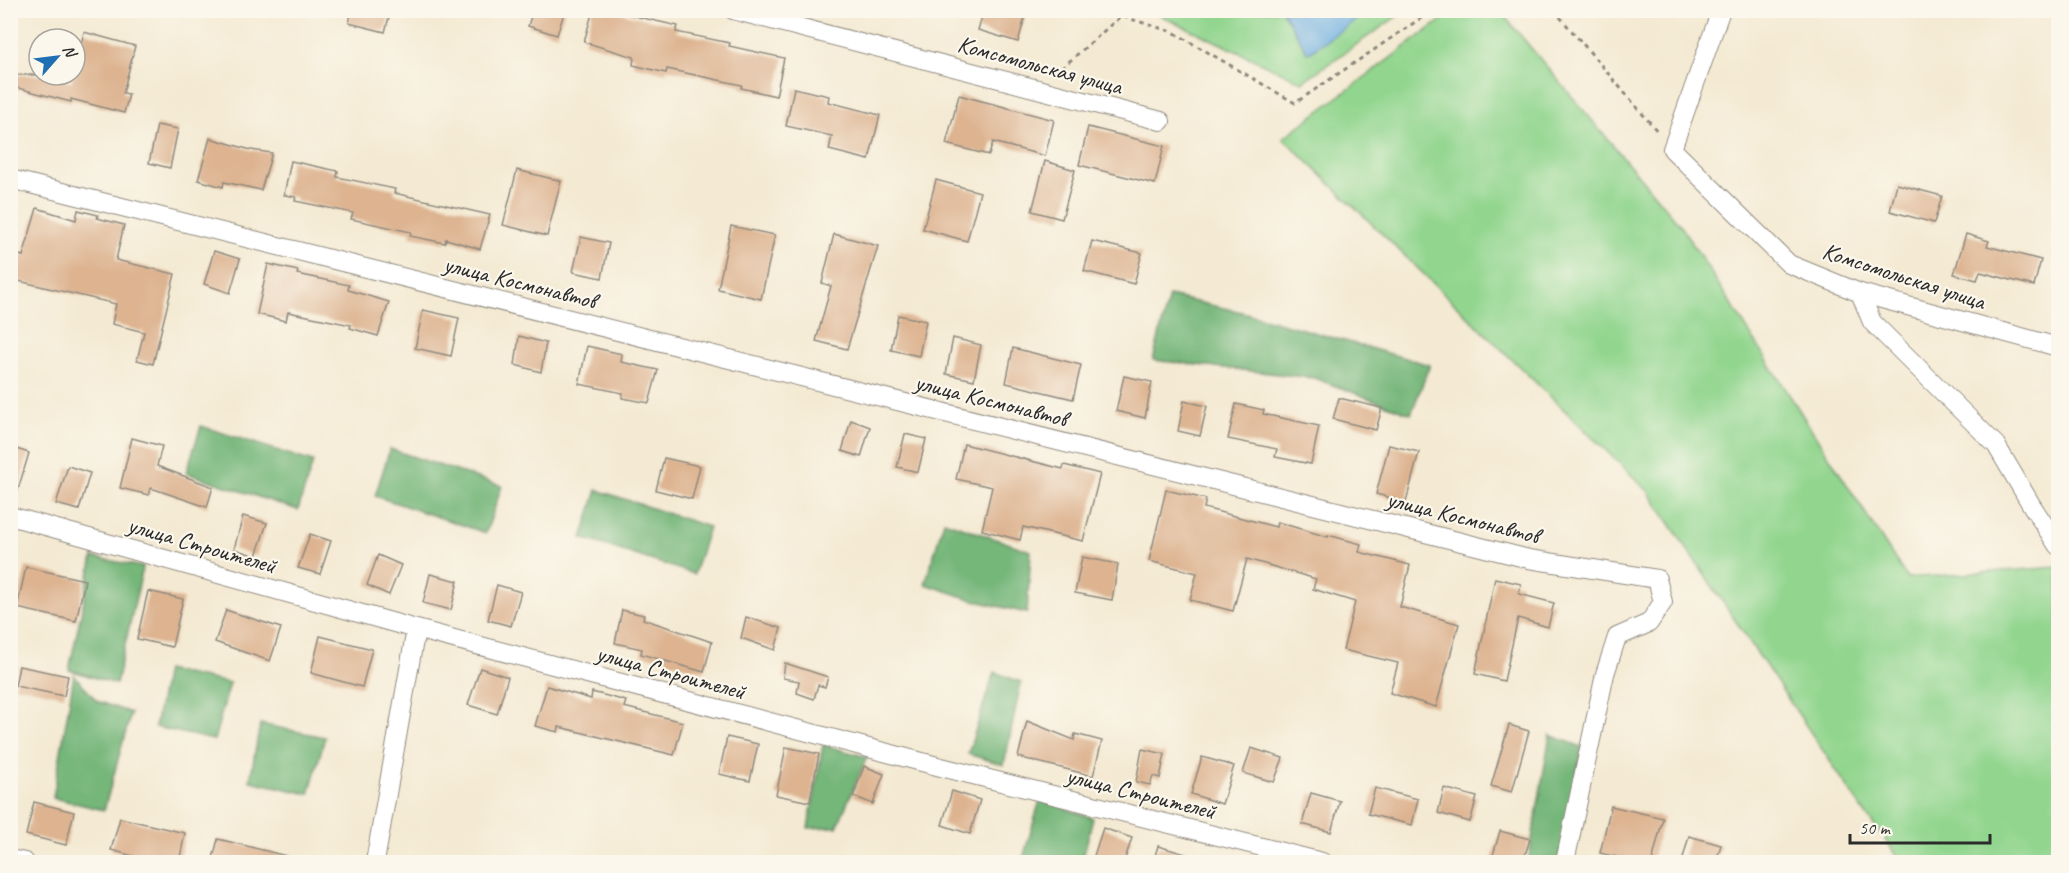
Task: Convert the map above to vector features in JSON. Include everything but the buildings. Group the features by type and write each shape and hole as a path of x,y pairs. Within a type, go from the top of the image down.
{"street":[{"name":"Комсомольская улица","path":"733,10 1161,121"},
{"path":"1672,149 1721,10"},
{"name":"Комсомольская улица","path":"1672,149 1789,264 1860,293 2058,347"},
{"name":"улица Космонавтов","path":"10,179 1529,559 1657,579 1663,602 1649,623 1617,637 1605,674 1565,862"},
{"path":"1860,293 1872,322 1996,445 2031,506 2058,546"},
{"name":"улица Строителей","path":"10,516 416,629 940,767 1322,862"},
{"path":"375,862 416,629"},
{"path":"10,859 25,862"}],"path":[{"path":"1038,89 1121,16 1173,32 1295,104 1433,10"},
{"path":"1554,10 1672,149"},
{"path":"1654,10 1689,13 1694,10"}],"green space":[{"path":"1455,10 1500,11 1681,226 1907,578 2058,567 2058,862 1902,862 1867,816 1648,491 1283,138"},
{"path":"1151,11 1405,11 1302,82"},
{"path":"1169,296 1242,312 1430,365 1411,414 1314,378 1153,360"},
{"path":"201,426 313,462 298,510 186,473"},
{"path":"390,449 502,486 486,533 375,496"},
{"path":"597,490 709,527 694,574 582,538"},
{"path":"944,521 1031,551 1027,613 976,601 925,584"},
{"path":"93,557 143,567 116,684 69,670"},
{"path":"166,670 230,683 214,740 155,727"},
{"path":"994,672 1021,682 1004,765 968,754"},
{"path":"74,675 97,701 131,713 104,810 53,798"},
{"path":"260,724 325,737 309,794 250,781"},
{"path":"1550,735 1582,747 1559,862 1528,862"},
{"path":"823,745 867,757 837,827 808,828"},
{"path":"1040,800 1093,818 1082,862 1022,862"}],"water":[{"path":"1282,11 1369,11 1308,53"}]}
